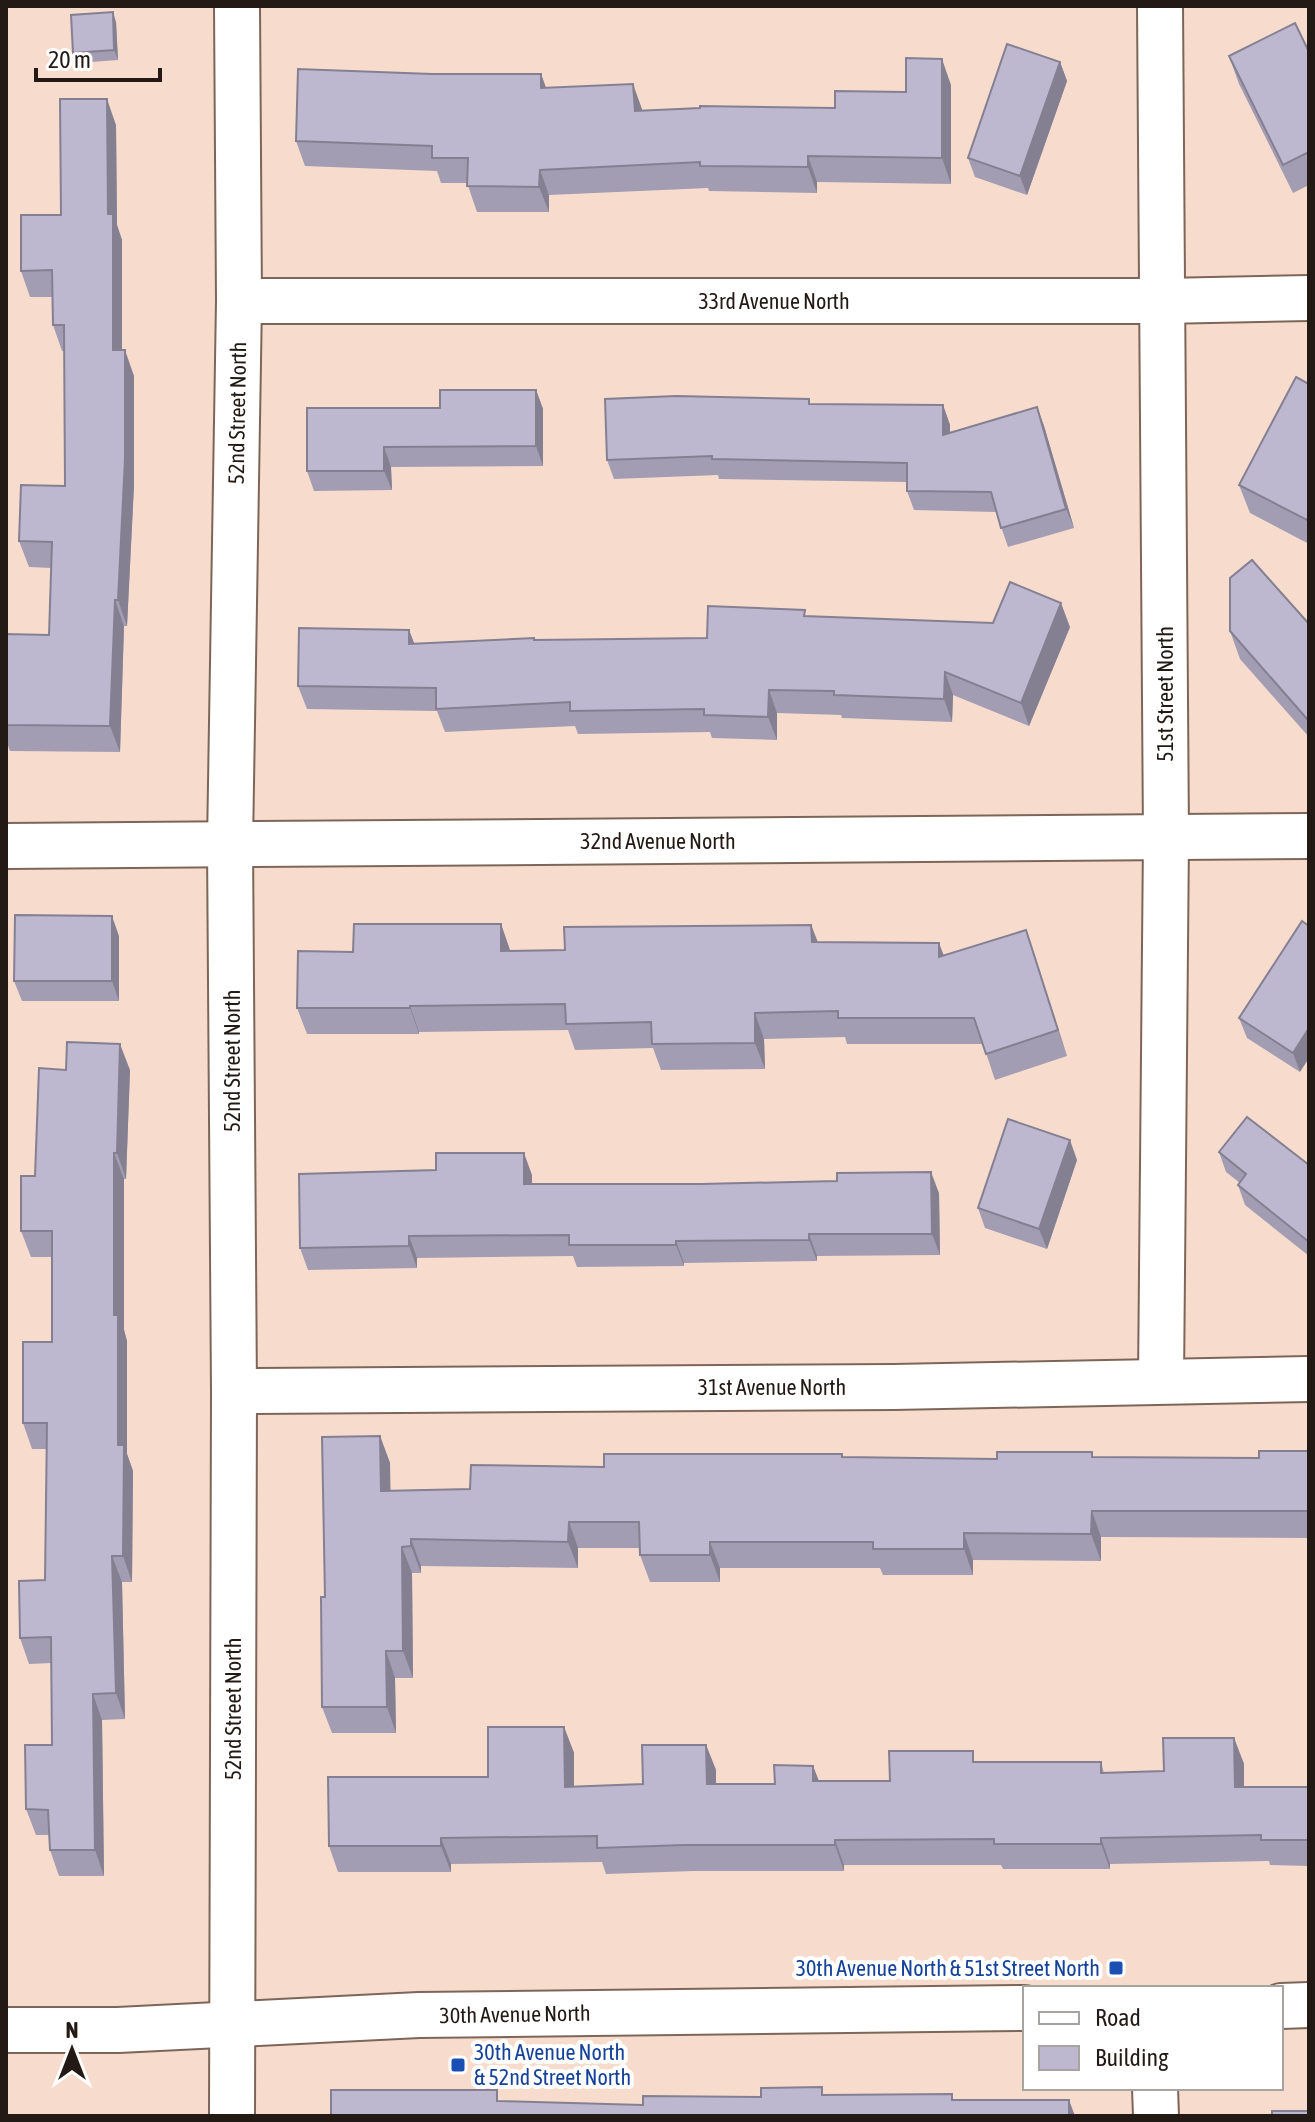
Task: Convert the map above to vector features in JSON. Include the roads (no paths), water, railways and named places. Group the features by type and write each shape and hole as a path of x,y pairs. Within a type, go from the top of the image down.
{"street":[{"name":"52nd Street North","path":"232,2116 234,1391 230,844 239,301 237,6"},
{"name":"51st Street North","path":"1160,6 1166,838 1161,1381"},
{"name":"33rd Avenue North","path":"239,301 1162,301 1309,298"},
{"name":"32nd Avenue North","path":"6,846 1309,836"},
{"name":"31st Avenue North","path":"234,1391 879,1387 1309,1379"},
{"path":"1283,2006 1309,2005"},
{"name":"30th Avenue North","path":"6,2030 233,2026 419,2015 1023,2008"},
{"path":"1155,2090 1156,2116"}],"place":[{"name":"30th Avenue North & 51st Street North","path":"1116,1968"},
{"name":"30th Avenue North & 52nd Street North","path":"458,2065"}]}
